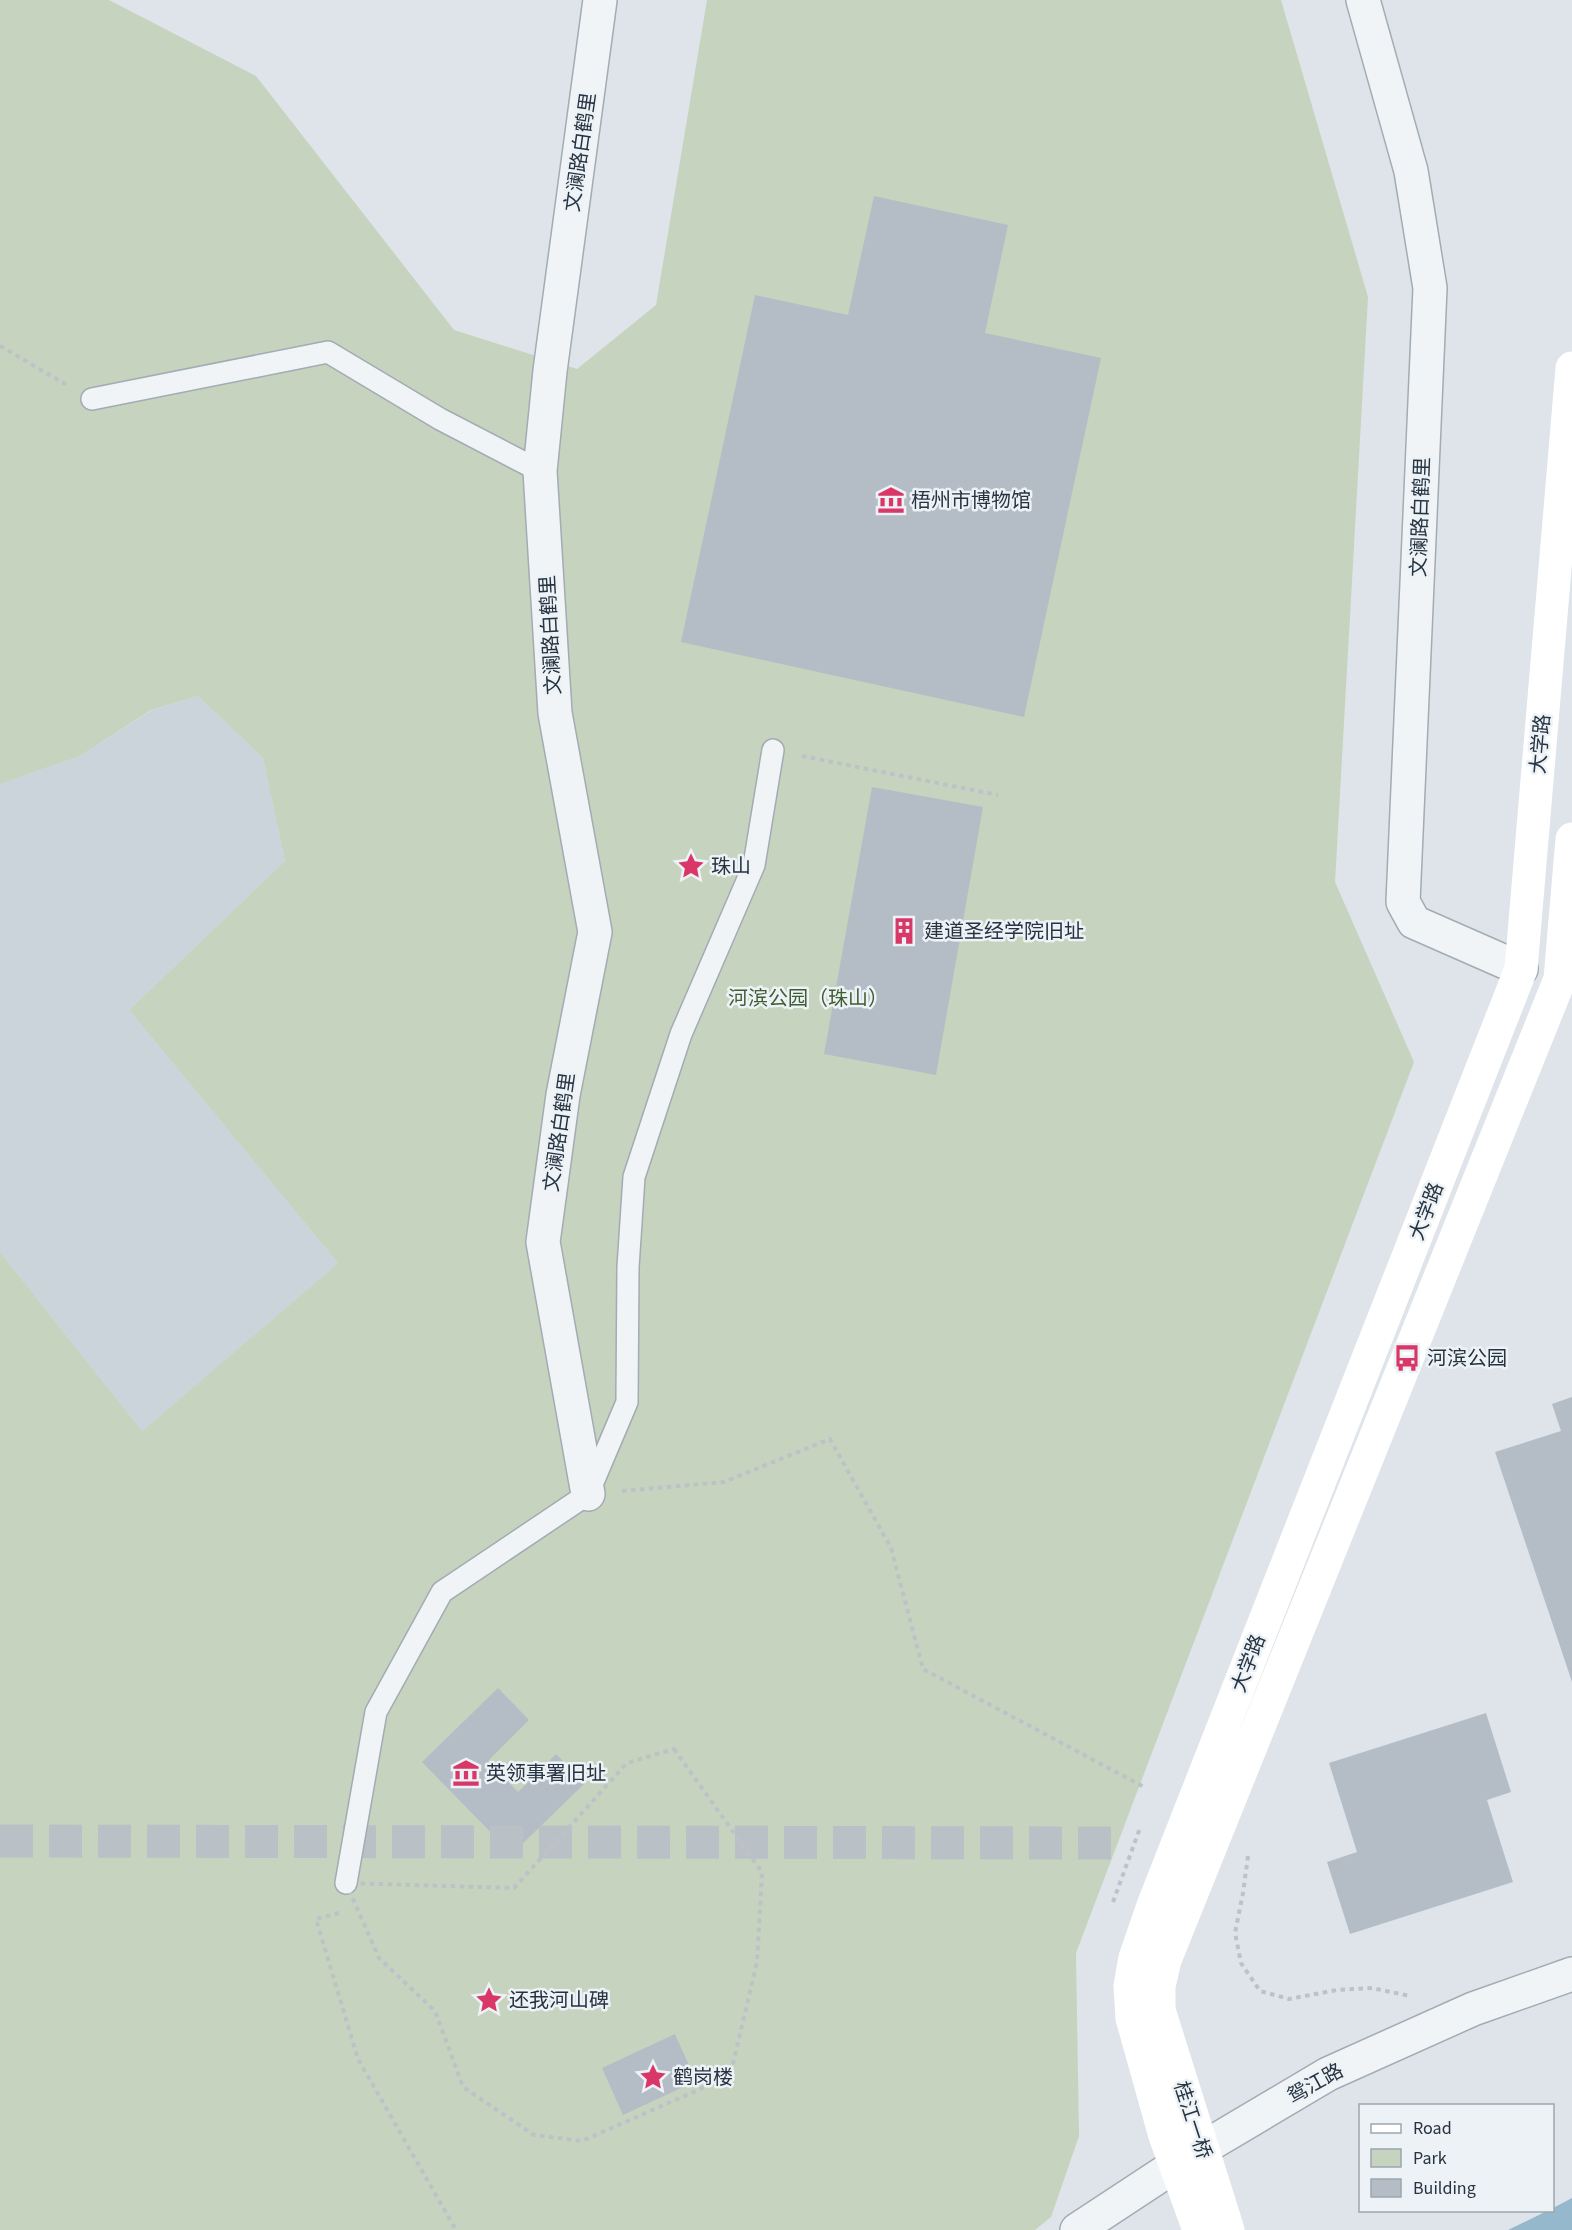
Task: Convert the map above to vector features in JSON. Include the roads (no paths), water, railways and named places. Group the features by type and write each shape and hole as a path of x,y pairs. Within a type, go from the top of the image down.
{"main road":[{"name":"大学路","path":"1145,2014 1131,1986 1135,1958 1154,1903 1521,969 1572,368"},
{"name":"大学路","path":"1145,2014 1159,1986 1169,1950 1560,979 1572,839"},
{"name":"桂江一桥","path":"1145,2014 1165,2136 1199,2230"},
{"name":"桂江一桥","path":"1145,2014 1228,2230"}],"street":[{"name":"文澜路白鹤里","path":"588,1494 543,1242 563,1095 595,932 555,712 540,471 550,371 600,0"},
{"name":"文澜路白鹤里","path":"1363,0 1411,171 1430,288 1403,902 1414,922 1521,969"},
{"name":"鸳江路","path":"1077,2230 1188,2157 1328,2074 1473,2009 1572,1974"}],"lane":[{"path":"92,399 328,352 440,419 540,471"},
{"path":"346,1883 376,1713 442,1592 588,1494 627,1402 628,1266 633,1177 681,1034 754,865 773,750"}],"water":[{"path":"1572,2198 1572,2230 1508,2230 1545,2212 1554,2212 1554,2207"}],"tunnel":[{"path":"0,1841 1118,1843"}],"place":[{"name":"梧州市博物馆","path":"891,500"},
{"name":"珠山","path":"691,866"},
{"name":"建道圣经学院旧址","path":"904,931"},
{"name":"河滨公园","path":"1407,1358"},
{"name":"英领事署旧址","path":"466,1773"},
{"name":"还我河山碑","path":"489,2000"},
{"name":"鹤岗楼","path":"653,2077"}],"park label":[{"name":"河滨公园（珠山）","path":"808,998"}]}
